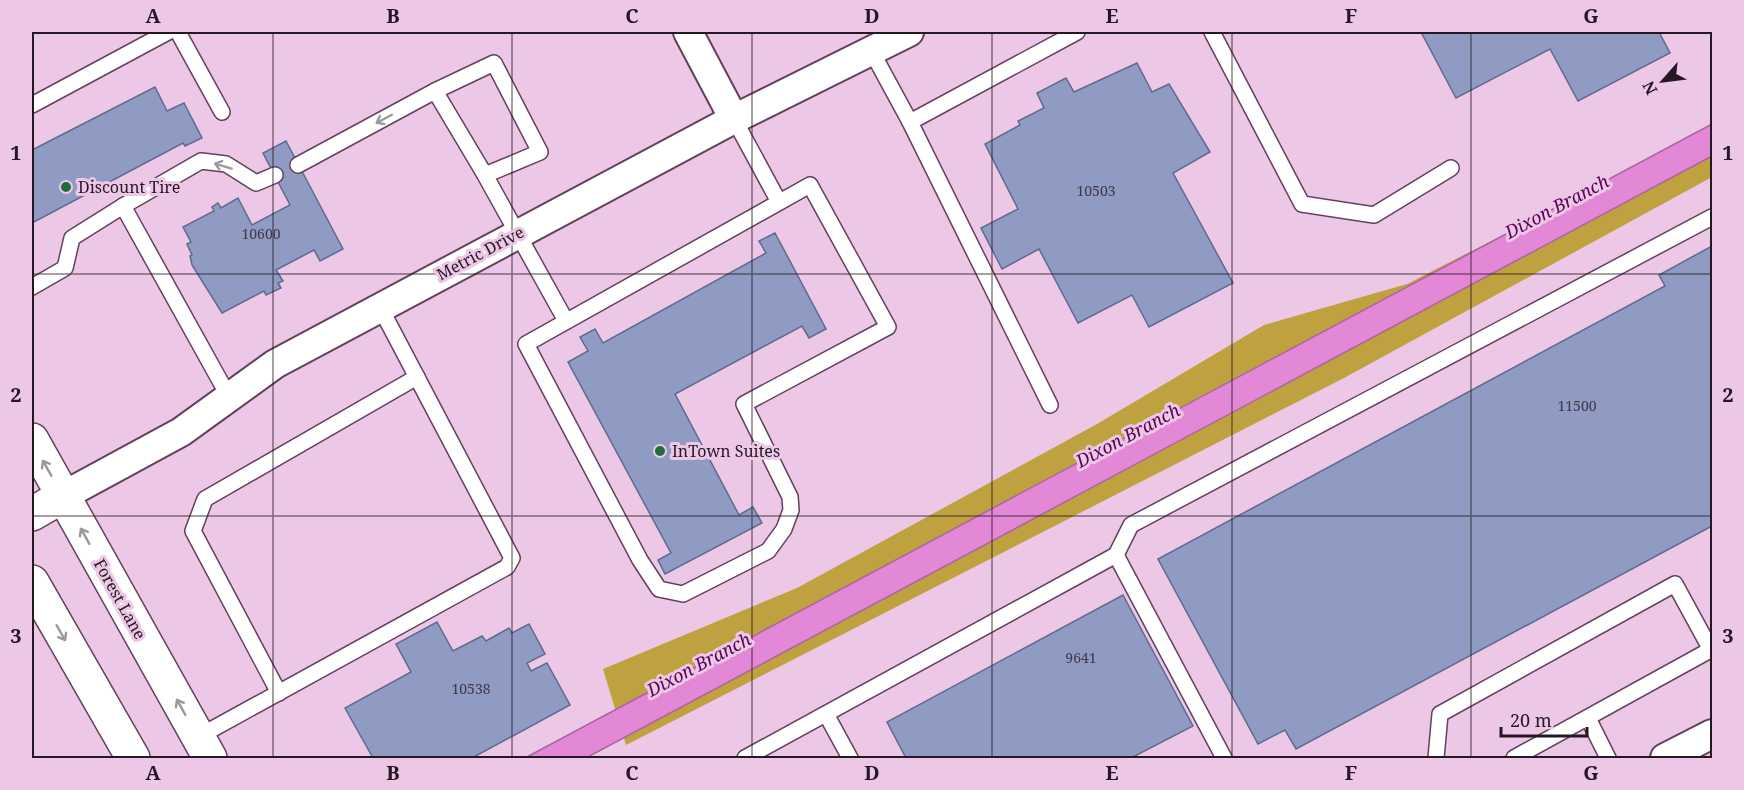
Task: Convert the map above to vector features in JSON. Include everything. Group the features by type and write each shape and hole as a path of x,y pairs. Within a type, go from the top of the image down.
{"main road":[{"name":"Forest Lane","path":"32,440 204,748"},
{"path":"32,514 63,496"},
{"path":"32,582 132,759"}],"street":[{"path":"688,32 734,119"},
{"name":"Metric Drive","path":"63,496 173,437 275,363 734,119 909,32"},
{"path":"1674,757 1713,734"}],"lane":[{"path":"32,105 168,32"},
{"path":"178,32 222,112"},
{"path":"910,122 1077,32"},
{"path":"1212,32 1302,204 1374,215 1451,168"},
{"path":"872,52 910,122 1050,405"},
{"path":"298,165 435,91 494,63 540,152 485,175"},
{"path":"435,91 485,175 566,321"},
{"path":"734,119 779,202"},
{"path":"32,287 64,268 72,238 201,161 226,164 256,183 275,176"},
{"path":"810,185 888,327 744,404 790,497 791,510 784,529 768,551 683,594 659,589 640,560 526,344 566,321 810,185"},
{"path":"123,206 229,397"},
{"path":"745,759 1116,555 1131,525 1713,217"},
{"path":"204,748 279,693 507,567 512,558 380,307"},
{"path":"279,693 193,531 205,498 417,377"},
{"path":"1116,555 1224,759"},
{"path":"1436,759 1440,714 1675,584 1712,650 1514,759"},
{"path":"826,714 850,759"},
{"path":"1588,718 1608,759"}],"shaded area":[{"path":"1712,128 1712,177 1344,378 626,745 603,669 797,588 1097,424 1264,325 1407,284"}],"water":[{"name":"Dixon Branch","path":"1712,124 1712,156 586,758 525,758"}],"building":[{"path":"1421,32 1659,32 1670,53 1578,101 1550,49 1456,98"},
{"path":"1137,63 1152,92 1169,84 1210,152 1173,173 1233,283 1149,327 1132,295 1078,323 1039,249 1002,269 981,228 1018,209 985,144 1020,125 1018,121 1044,108 1037,93 1066,78 1074,92"},
{"name":"Discount Tire","path":"155,87 167,111 184,103 202,138 185,146 183,143 32,223 32,150"},
{"path":"286,141 343,249 320,261 314,250 276,270 283,281 278,283 281,288 266,295 264,291 222,313 192,265 190,256 192,255 187,244 191,242 183,227 214,211 212,207 218,203 221,208 238,198 252,225 290,205 263,153"},
{"name":"InTown Suites","path":"775,233 826,329 809,338 802,326 675,394 739,515 753,507 762,523 665,574 658,560 671,553 568,362 588,351 580,337 595,329 603,343 766,253 759,241"},
{"path":"1712,246 1712,526 1296,749 1285,730 1258,744 1158,559 1665,286 1659,275"},
{"path":"1123,595 1193,726 1131,758 906,758 887,722"},
{"path":"437,622 453,651 482,636 486,641 509,628 512,633 529,624 545,654 527,663 531,671 547,663 570,705 472,758 373,758 345,708 411,672 396,644"}],"place":[{"name":"Discount Tire","path":"66,187"},
{"name":"InTown Suites","path":"660,451"}]}
